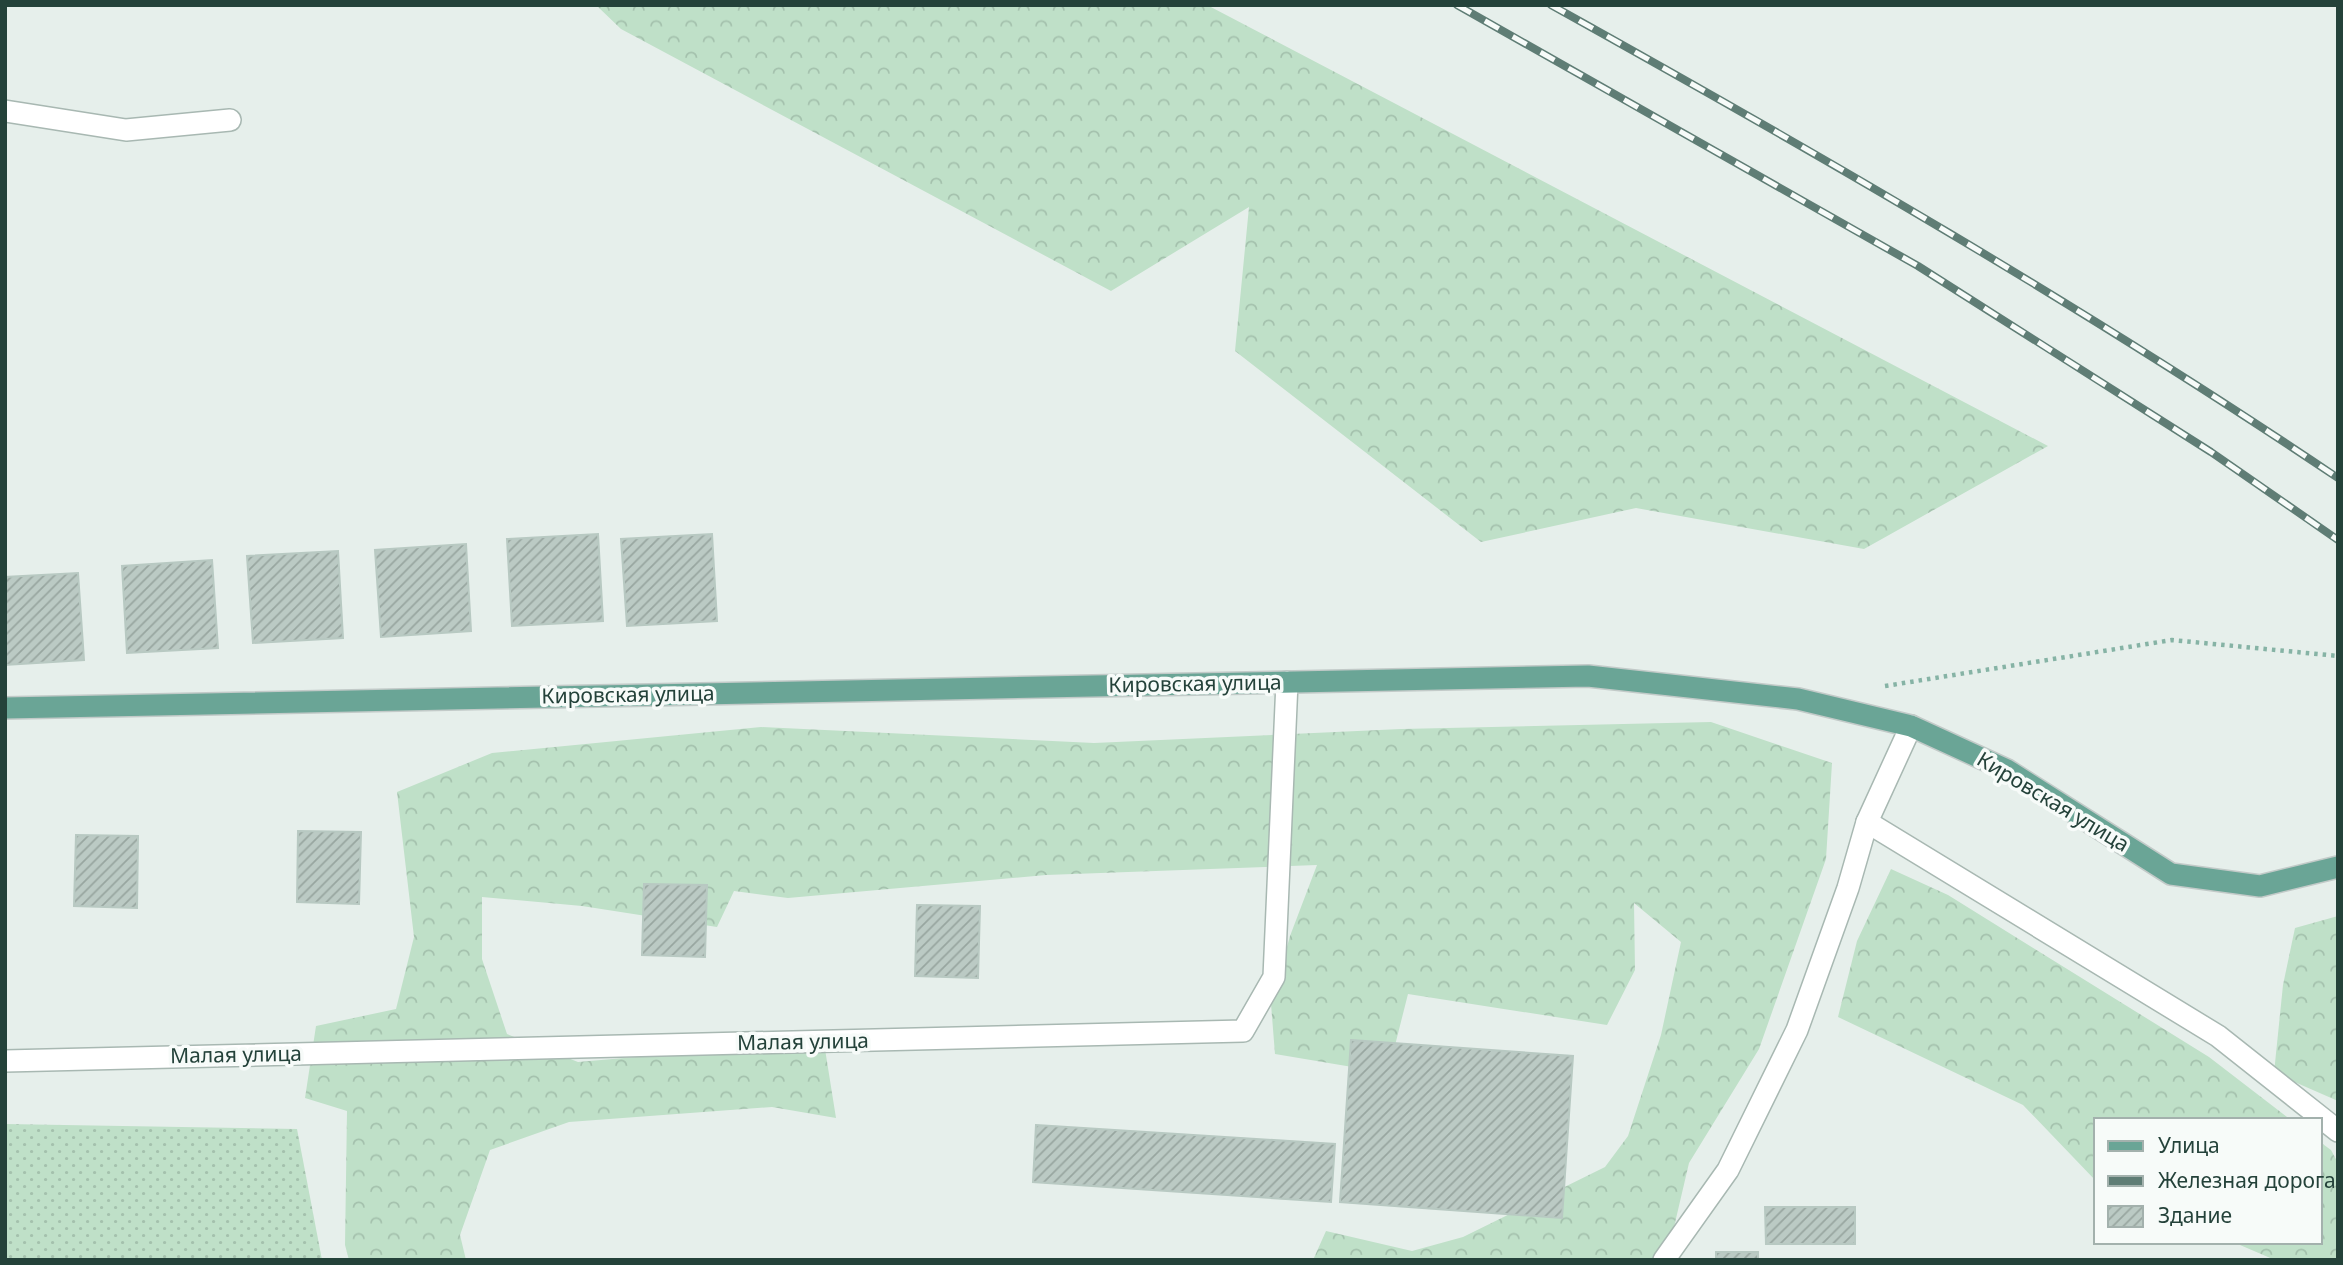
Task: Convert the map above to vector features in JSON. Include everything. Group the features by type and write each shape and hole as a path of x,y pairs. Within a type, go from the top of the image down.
{"main road":[{"name":"Кировская улица","path":"5,708 1588,676 1798,699 1911,726 2007,770 2171,874 2260,886 2338,867"}],"street":[{"path":"5,110 125,130 229,120"},
{"name":"Малая улица","path":"5,1061 1242,1031 1274,977 1287,682"},
{"path":"1664,1260 1728,1170 1797,1030 1848,888 1867,822 1911,726"},
{"path":"1867,822 2218,1036 2322,1118"},
{"path":"2322,1118 2338,1131"}],"path":[{"path":"1878,687 2172,640 2338,656"}],"green space":[{"path":"596,5 1207,5 2048,446 1864,549 1636,508 1481,542 1235,351 1249,207 1111,291 621,29"},
{"path":"1711,722 1832,763 1826,859 1759,1049 1689,1163 1667,1257 1663,1260 1313,1260 1326,1231 1412,1251 1463,1237 1605,1167 1628,1136 1661,1035 1681,942 1634,903 1635,970 1607,1025 1408,994 1388,1073 1275,1054 1271,1004 1290,936 1317,865 1046,875 788,898 734,891 717,927 582,906 482,897 482,959 507,1034 578,1062 682,1053 825,1049 836,1118 772,1107 569,1122 490,1150 460,1235 466,1260 349,1260 345,1245 347,1111 305,1098 316,1026 396,1009 414,937 397,792 492,753 761,727 1094,743 1401,729"},
{"path":"1891,869 1948,895 2209,1057 2288,1118 2094,1118 2094,1179 2023,1105 1838,1017 1857,941"},
{"path":"2338,916 2338,1101 2274,1073 2283,985 2295,928"},
{"path":"5,1124 297,1129 322,1260 5,1260"},
{"path":"2322,1143 2331,1150 2338,1163 2338,1260 2275,1260 2238,1244 2322,1244"}],"building":[{"path":"598,534 603,621 512,626 507,539"},
{"path":"712,534 717,621 627,626 621,539"},
{"path":"466,544 471,631 381,637 375,550"},
{"path":"338,551 343,638 253,643 247,556"},
{"path":"212,560 218,648 127,653 122,566"},
{"path":"78,573 84,660 5,665 5,577"},
{"path":"298,831 361,832 359,904 297,902"},
{"path":"76,835 138,836 137,908 74,906"},
{"path":"644,884 707,885 705,957 642,955"},
{"path":"917,905 980,906 978,978 915,976"},
{"path":"1351,1040 1573,1056 1562,1218 1340,1202"},
{"path":"1036,1125 1335,1144 1331,1202 1033,1182"},
{"path":"1765,1207 1855,1207 1855,1244 1766,1244"},
{"path":"1716,1252 1758,1252 1758,1260 1716,1260"}],"railway":[{"path":"1457,5 1918,266 2211,452 2338,540"},
{"path":"1551,5 1950,233 2146,353 2338,478"}]}
